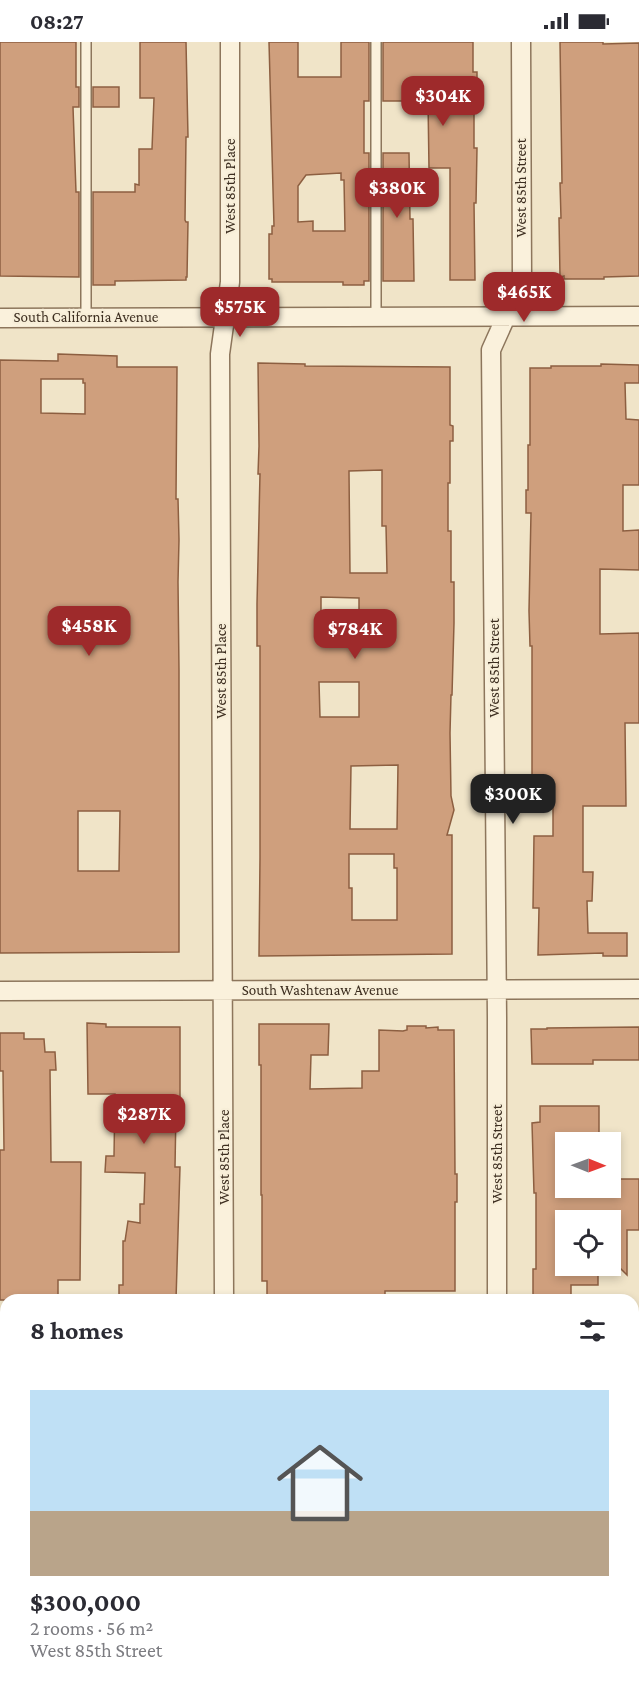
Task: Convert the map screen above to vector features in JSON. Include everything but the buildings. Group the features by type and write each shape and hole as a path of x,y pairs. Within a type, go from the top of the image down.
{"street":[{"name":"West 85th Place","path":"224,1294 220,354 230,282 230,42"},
{"name":"West 85th Street","path":"497,1294 497,989 491,350 522,281 521,42"},
{"name":"South California Avenue","path":"0,318 639,316"},
{"name":"South Washtenaw Avenue","path":"0,991 639,989"}],"lane":[{"path":"86,42 86,317"},
{"path":"376,42 376,317"}]}
